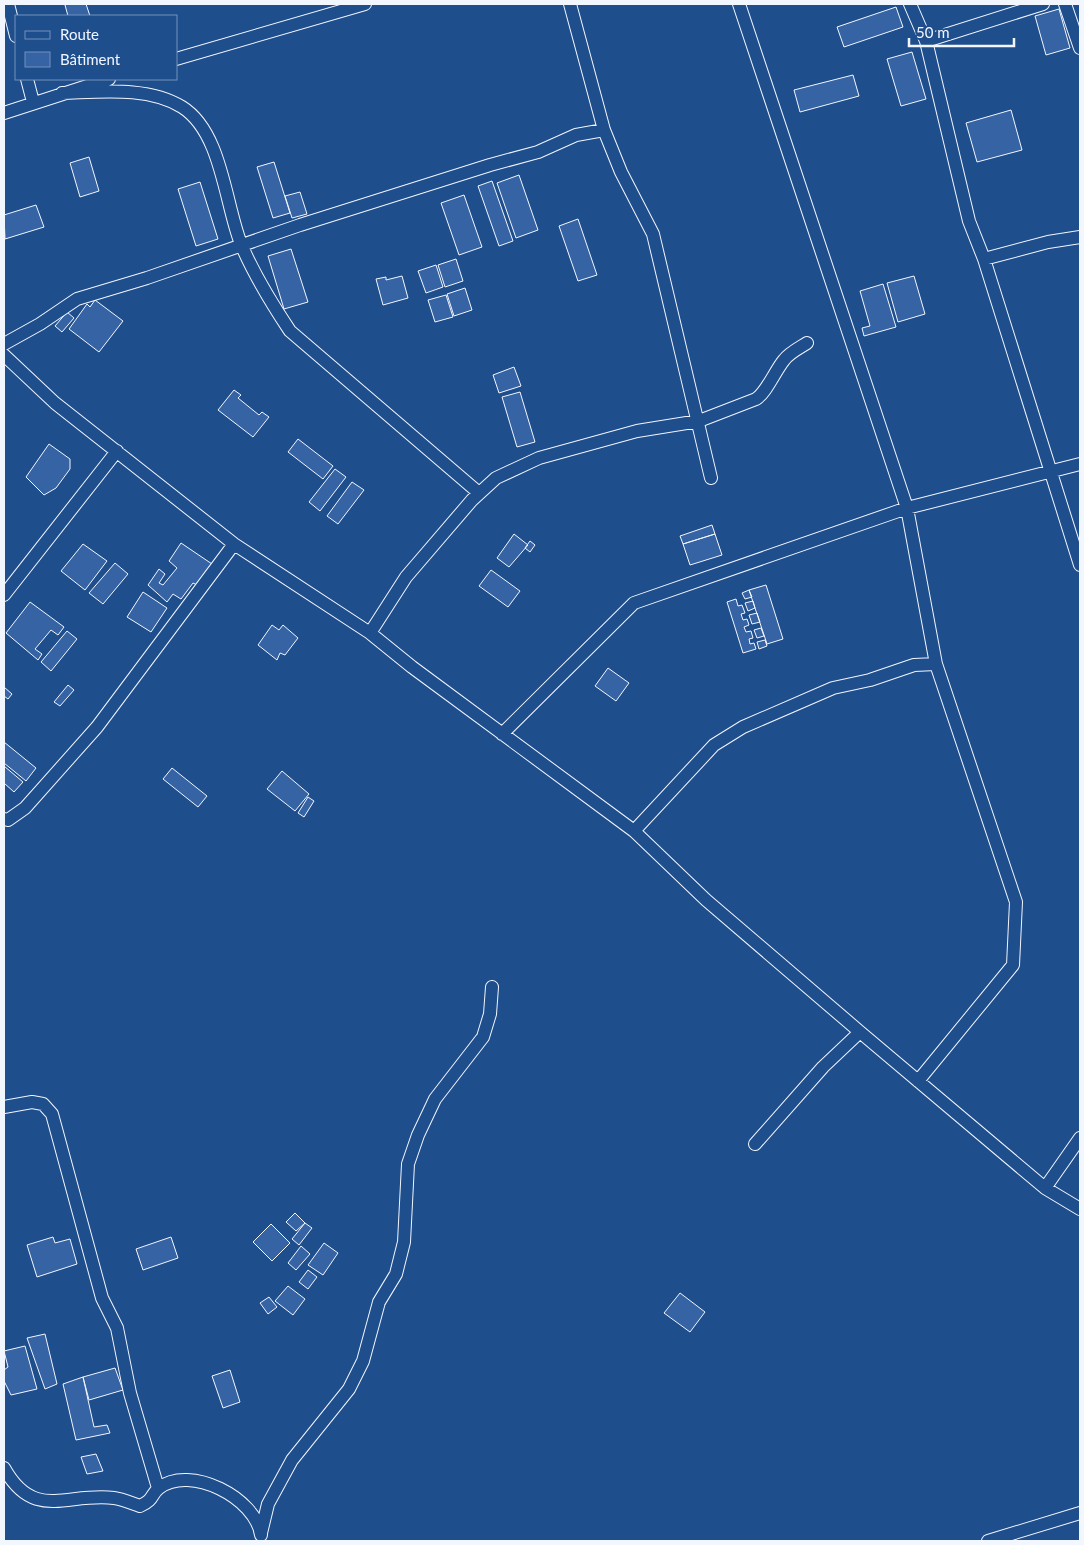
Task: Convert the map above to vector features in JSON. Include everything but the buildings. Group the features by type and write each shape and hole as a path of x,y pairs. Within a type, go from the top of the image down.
{"street":[{"path":"8,4 15,32"},
{"path":"178,58 364,4"},
{"path":"570,4 604,130 621,172 653,234 699,421 711,478"},
{"path":"739,4 907,508 936,664 1016,902 1013,965 918,1081"},
{"path":"910,4 926,42 969,221 984,259 1080,564"},
{"path":"926,42 1043,4"},
{"path":"1065,4 1080,48"},
{"path":"27,80 33,102"},
{"path":"4,113 33,102 106,80"},
{"path":"62,93 120,92 154,96 182,107 197,122 212,146 241,245 272,305 290,331 479,493"},
{"path":"4,344 40,324 77,299 147,278 241,245 490,165 538,152 576,135 604,130"},
{"path":"984,259 1048,242 1080,237"},
{"path":"370,633 406,576 479,493 496,478 539,458 637,431 699,421 761,396 785,359 807,343"},
{"path":"4,355 54,403 117,450 234,544 370,633 502,734 634,831 706,900 860,1032 1045,1188 1080,1209"},
{"path":"4,595 117,450"},
{"path":"502,734 634,603 907,508 1080,464"},
{"path":"4,819 8,820 25,808 97,727 234,544"},
{"path":"634,831 714,745 744,727 833,688 870,680 914,666 936,664"},
{"path":"261,1537 268,1504 292,1460 348,1389 363,1361 379,1302 396,1274 404,1242 408,1164 418,1135 435,1099 483,1037 490,1014 492,988"},
{"path":"754,1144 823,1067 860,1032"},
{"path":"4,1106 38,1103 43,1104 52,1114 102,1298 117,1328 130,1393 158,1488"},
{"path":"1045,1188 1080,1138"},
{"path":"4,1468 11,1480 30,1498 51,1502 82,1498 114,1498 140,1506 150,1501 158,1488 178,1481 206,1482 227,1491 247,1508 257,1520 261,1537"},
{"path":"988,1541 1080,1513"}]}
